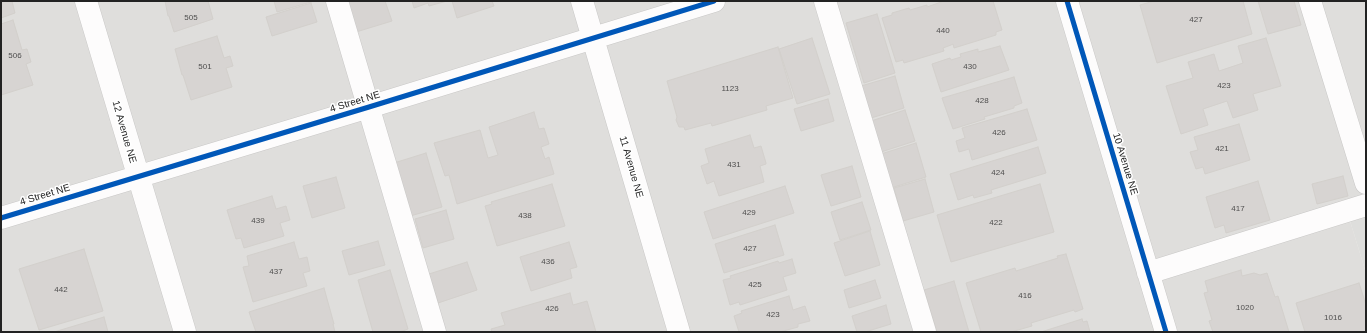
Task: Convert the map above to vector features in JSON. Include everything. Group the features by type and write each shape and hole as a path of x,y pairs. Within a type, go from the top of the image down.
{"street":[{"name":"12 Avenue NE","path":"86,1 184,332"},
{"path":"337,1 435,332"},
{"name":"11 Avenue NE","path":"582,1 679,332"},
{"name":"4 Street NE","path":"1,218 714,1"},
{"path":"825,1 925,332"},
{"name":"10 Avenue NE","path":"1067,1 1166,332"},
{"path":"1310,1 1366,183"},
{"path":"1148,272 1366,205"}],"shaded area":[{"path":"1,1 1366,1 1366,215 1350,221 1366,273 1366,332 1,332"},
{"path":"1366,215 1366,273 1350,221"}],"building":[{"path":"1,1 12,1 15,13 1,18"},
{"path":"165,1 208,1 213,19 174,32 168,16"},
{"path":"274,1 314,1 277,12"},
{"path":"347,1 385,1 392,21 356,32"},
{"path":"412,1 447,1 429,6 428,3 414,8"},
{"path":"452,1 492,1 494,6 457,18"},
{"path":"944,1 993,1 1002,30 996,32 996,35 954,48 953,44 943,48 944,51 904,63 903,60 896,62 882,18 892,15 892,13 909,8 910,10 927,5 927,7"},
{"path":"1154,1 1243,1 1252,34 1157,63 1140,5"},
{"path":"1258,1 1294,1 1301,25 1268,34"},
{"path":"311,3 317,22 272,36 266,17"},
{"path":"877,14 895,73 864,83 846,23"},
{"path":"13,20 22,50 27,49 31,62 26,64 33,85 1,95 1,24"},
{"path":"217,36 224,58 230,56 233,66 226,68 232,87 191,100 175,49"},
{"path":"812,38 830,94 797,104 779,49"},
{"path":"1266,38 1281,86 1253,94 1258,110 1233,118 1227,101 1203,109 1208,125 1181,134 1166,86 1193,78 1188,62 1214,54 1219,71 1243,63 1238,46"},
{"path":"1000,46 1009,70 941,92 932,64 950,58 951,60 961,57 960,54 978,49 978,52"},
{"path":"778,47 793,98 766,106 767,110 712,126 711,123 685,130 684,127 679,127 667,81"},
{"path":"895,76 904,108 871,118 861,86"},
{"path":"1014,77 1022,103 1014,106 1014,108 984,117 985,119 953,129 942,98"},
{"path":"828,99 834,121 801,131 794,109"},
{"path":"1027,109 1037,140 972,160 969,149 959,152 956,141 965,138 962,128"},
{"path":"905,110 915,141 881,152 871,121"},
{"path":"534,112 539,129 544,128 549,144 541,147 545,159 549,157 554,174 457,204 449,175 445,176 434,143 480,130 488,158 498,155 489,127"},
{"path":"1239,124 1250,160 1205,174 1203,167 1196,169 1190,152 1198,150 1194,137"},
{"path":"750,135 754,148 761,146 766,163 760,166 764,182 719,196 714,181 707,184 701,166 709,163 705,149"},
{"path":"916,143 926,177 891,188 881,154"},
{"path":"1038,147 1046,173 991,190 992,193 974,198 973,195 958,200 950,174"},
{"path":"426,153 442,207 410,216 394,163"},
{"path":"852,166 861,197 831,206 821,175"},
{"path":"1343,176 1348,196 1317,204 1312,184"},
{"path":"336,177 345,208 312,218 303,186"},
{"path":"925,179 934,212 903,221 894,188"},
{"path":"1258,181 1270,220 1226,233 1224,225 1215,228 1206,197"},
{"path":"552,184 565,226 497,246 485,206 492,204 491,202"},
{"path":"1040,184 1054,232 951,262 937,215"},
{"path":"785,186 794,213 713,239 704,212"},
{"path":"272,196 276,209 286,206 290,220 280,223 284,236 244,248 241,238 236,239 227,210"},
{"path":"862,202 871,230 840,240 831,212"},
{"path":"446,210 454,239 423,248 415,219"},
{"path":"775,225 784,255 724,273 715,244"},
{"path":"870,231 880,265 845,276 834,243"},
{"path":"378,241 385,265 349,275 342,251"},
{"path":"294,242 299,259 307,257 310,271 303,273 307,286 253,302 243,267 249,266 247,256"},
{"path":"569,242 577,267 570,269 572,278 531,291 520,257"},
{"path":"84,249 103,311 39,330 19,269"},
{"path":"1066,254 1083,309 1075,312 1074,310 1031,323 1032,326 1011,332 981,332 966,283 1015,268 1016,271 1058,258 1057,256"},
{"path":"792,259 796,273 783,277 787,290 740,305 739,302 730,305 723,280 731,278 730,276 778,261 779,263"},
{"path":"467,262 477,290 438,303 429,274"},
{"path":"390,270 408,329 400,332 373,332 358,280"},
{"path":"1241,270 1242,276 1254,273 1260,275 1267,273 1275,297 1278,296 1289,332 1213,332 1209,321 1212,320 1204,293 1208,292 1205,281"},
{"path":"875,280 881,298 849,308 844,290"},
{"path":"954,281 969,332 937,332 924,290"},
{"path":"1359,283 1366,305 1366,332 1305,332 1296,303"},
{"path":"324,288 335,332 256,332 249,312"},
{"path":"570,293 573,305 587,301 596,332 492,332 491,329 505,325 501,313"},
{"path":"789,296 793,310 805,306 810,321 798,324 798,327 780,332 739,332 734,316 742,313 741,311"},
{"path":"886,305 891,324 865,332 857,332 852,316"},
{"path":"104,317 108,332 54,332"},
{"path":"1082,319 1083,322 1087,321 1090,332 1041,332"}],"cycle path":[{"path":"1,218 714,1"},
{"path":"1067,1 1166,332"}]}
